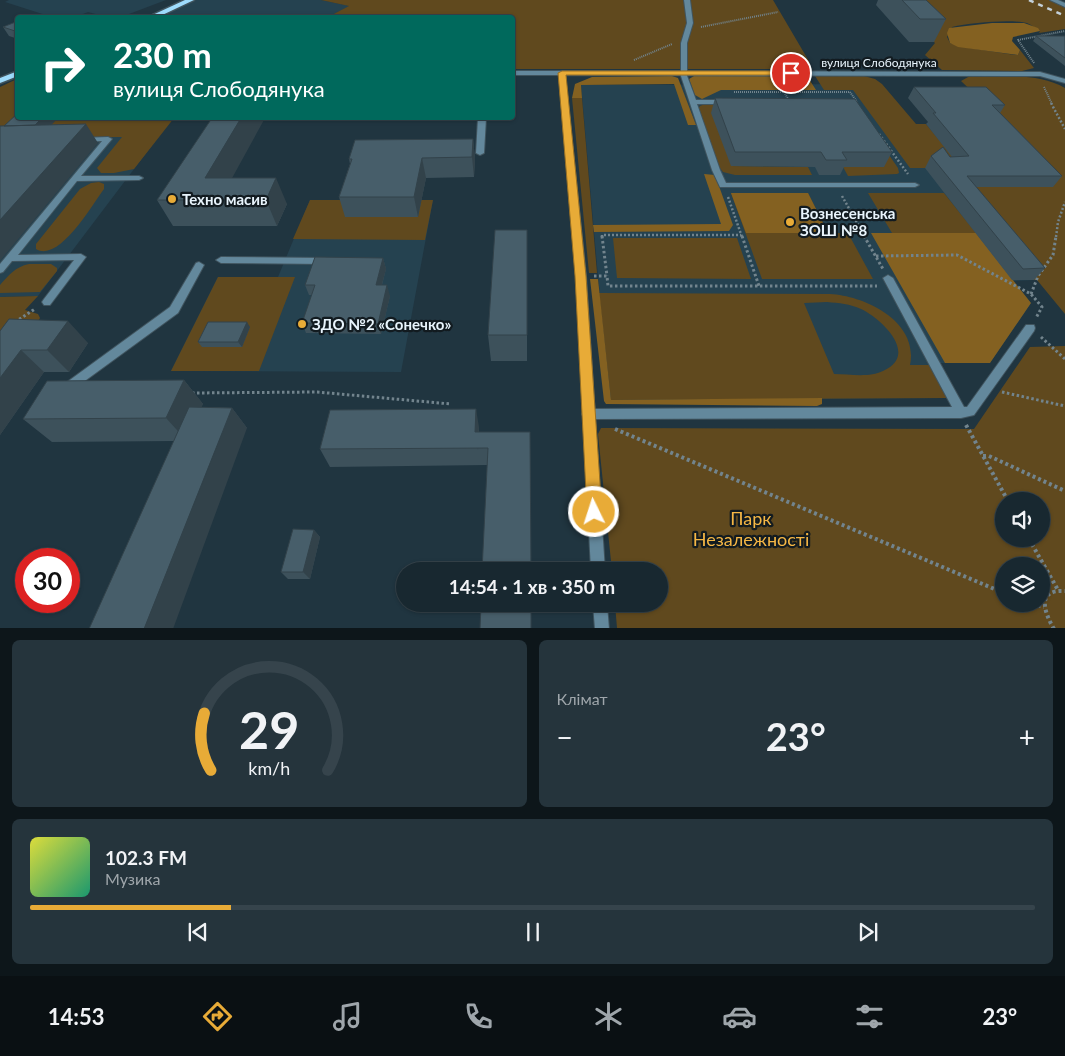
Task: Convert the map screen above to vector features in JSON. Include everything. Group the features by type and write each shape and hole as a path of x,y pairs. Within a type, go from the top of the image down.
{"main road":[{"path":"156,15 191,0"},
{"path":"0,81 15,75"}],"street":[{"path":"687,0 690,23 685,38 685,69 683,73 716,170 723,185 915,185"},
{"path":"1053,0 1065,5"},
{"name":"вулиця Слободянука","path":"515,73 1040,74 1065,81"},
{"path":"562,73 581,276 597,562"},
{"path":"692,102 732,102"},
{"path":"480,153 482,120"},
{"path":"0,270 108,139 78,140"},
{"path":"76,179 139,178"},
{"path":"10,258 80,257 47,302"},
{"path":"220,260 340,261"},
{"path":"59,394 174,310 199,265"},
{"path":"890,282 960,412"},
{"path":"588,414 970,412 1030,328"},
{"path":"601,612 602,628"}],"path":[{"path":"688,31 778,12"},
{"path":"1065,31 1018,40 1037,66 1057,116 1065,129"},
{"path":"628,62 685,38"},
{"path":"731,92 850,92 857,102 847,102"},
{"path":"784,92 790,102 799,102"},
{"path":"878,132 915,185"},
{"path":"723,185 759,286"},
{"path":"741,235 602,235 608,286 759,286 890,282 835,185"},
{"path":"1031,294 1038,276 1053,255 1058,222 1065,202"},
{"path":"876,256 957,255 1031,294 1042,307 1030,328 1065,359"},
{"path":"598,276 607,276"},
{"path":"8,326 47,302"},
{"path":"987,389 1065,406"},
{"path":"188,393 317,392 451,404"},
{"path":"960,412 1003,492"},
{"path":"588,414 619,432 995,589"},
{"path":"983,456 989,456 1065,491"},
{"path":"1034,547 1058,590"},
{"path":"1050,592 1065,591"},
{"path":"1046,612 1054,628"}],"shaded area":[{"path":"9,0 166,0 126,15 99,15 88,12 80,15 46,15 5,2"},
{"path":"196,0 321,0 350,6 332,15 162,15"},
{"path":"992,23 1024,23 1038,28 1040,31 1013,37 1012,41 1020,50 1018,55 958,47 950,43 947,33 949,28"},
{"path":"672,76 678,78 696,125 688,125 674,84 581,85 582,98 572,98 575,84 592,77"},
{"path":"694,76 807,76 816,90 721,90 702,99 695,95 689,79"},
{"name":"Вознесенська ЗОШ №8","path":"875,84 1034,280 1013,281 1031,303 990,363 929,363 947,398 611,400 581,85"},
{"path":"159,136 38,296 0,297 0,138"},
{"path":"704,174 715,175 733,225 729,231 594,232 593,225 721,224"},
{"path":"731,193 808,193 828,233 746,233"},
{"name":"ЗДО №2 «Сонечко»","path":"310,200 433,200 401,372 171,371 218,277 278,277"},
{"path":"871,233 976,233 1031,303 990,363 945,363"},
{"path":"590,279 598,279 611,400 822,398 822,404 817,406 606,404 604,401"}],"green space":[{"path":"321,0 773,0 810,63 809,66 801,69 515,69 515,15 332,15 349,6"},
{"path":"894,0 1049,0 1065,6 1065,29 1039,33 1040,31 1027,23 1010,21 952,27 947,37 950,43 1015,55 1018,55 1020,50 1034,68 1022,71 942,70 925,55 935,43"},
{"path":"815,76 864,76 875,79 882,84 916,124 926,124 978,187 1052,187 979,98 961,81 970,76 1019,76 1043,80 1065,88 1065,314 1037,280 1034,280 943,168 910,168 853,90 824,90"},
{"path":"15,80 15,120 172,120 134,169 114,173 101,173 97,168 122,137 0,138 0,87"},
{"path":"572,98 582,98 597,273 589,273"},
{"path":"705,104 760,104 731,166 808,167 812,175 735,175 723,172 698,109"},
{"path":"858,110 898,168 899,173 848,176 843,167 884,167"},
{"path":"99,182 104,184 104,189 74,230 55,248 45,251 36,249 36,244 80,189 91,183"},
{"path":"731,193 808,193 828,233 848,233 873,279 762,279"},
{"path":"868,193 944,193 976,233 892,233"},
{"path":"310,200 433,200 425,240 293,239"},
{"path":"613,238 737,238 751,279 617,278"},
{"path":"29,264 51,264 57,268 57,271 40,292 0,293 0,285 9,275 16,269"},
{"path":"218,277 295,277 259,371 171,371"},
{"path":"599,293 830,294 859,300 887,314 898,324 906,336 911,350 910,365 930,365 947,398 611,400","holes":["827,302 861,309 887,328 898,347 898,356 893,364 883,371 872,374 834,374 804,303"]},
{"path":"38,296 25,310 38,314 40,318 0,384 0,297"},
{"name":"Парк Незалежності","path":"1065,346 1065,628 617,628 616,612 668,612 668,562 611,562 598,434 601,428 974,429 1030,347"}],"building":[{"path":"902,0 926,0 946,19 920,19"},
{"path":"15,22 15,31 3,27"},
{"path":"1036,36 1065,36 1065,58"},
{"path":"914,87 986,87 1005,105 992,105 1062,176 967,176 1045,268 1023,269 931,156 943,147 950,157 969,156"},
{"path":"715,98 855,99 892,152 842,152 847,160 826,160 821,152 735,152"},
{"path":"15,116 15,120 40,120 35,125 4,126"},
{"path":"211,120 240,120 205,178 276,178 266,200 157,200"},
{"path":"86,124 0,220 0,126"},
{"path":"473,139 472,157 422,158 414,197 339,197 352,159 349,159 355,140"},
{"path":"495,230 527,230 527,335 488,335"},
{"name":"ЗДО №2 «Сонечко»","path":"315,257 383,258 376,285 387,285 378,324 302,323 315,285 305,285"},
{"path":"9,319 68,321 47,350 21,350 0,378 0,331"},
{"path":"208,322 247,322 238,342 198,342"},
{"path":"184,380 166,418 23,419 47,381"},
{"path":"189,407 232,408 144,628 89,628"},
{"path":"476,409 475,432 530,432 531,562 482,562 488,448 320,449 330,410"},
{"path":"293,529 314,530 303,572 281,572"},
{"path":"481,612 531,612 531,628 480,628"}],"railway":[{"path":"1029,0 1065,16"}],"place":[{"name":"Техно масив","path":"172,199"},
{"name":"Вознесенська ЗОШ №8","path":"790,222"},
{"name":"ЗДО №2 «Сонечко»","path":"302,324"}],"route":[{"path":"594,512 581,276 562,73 791,73"}]}
